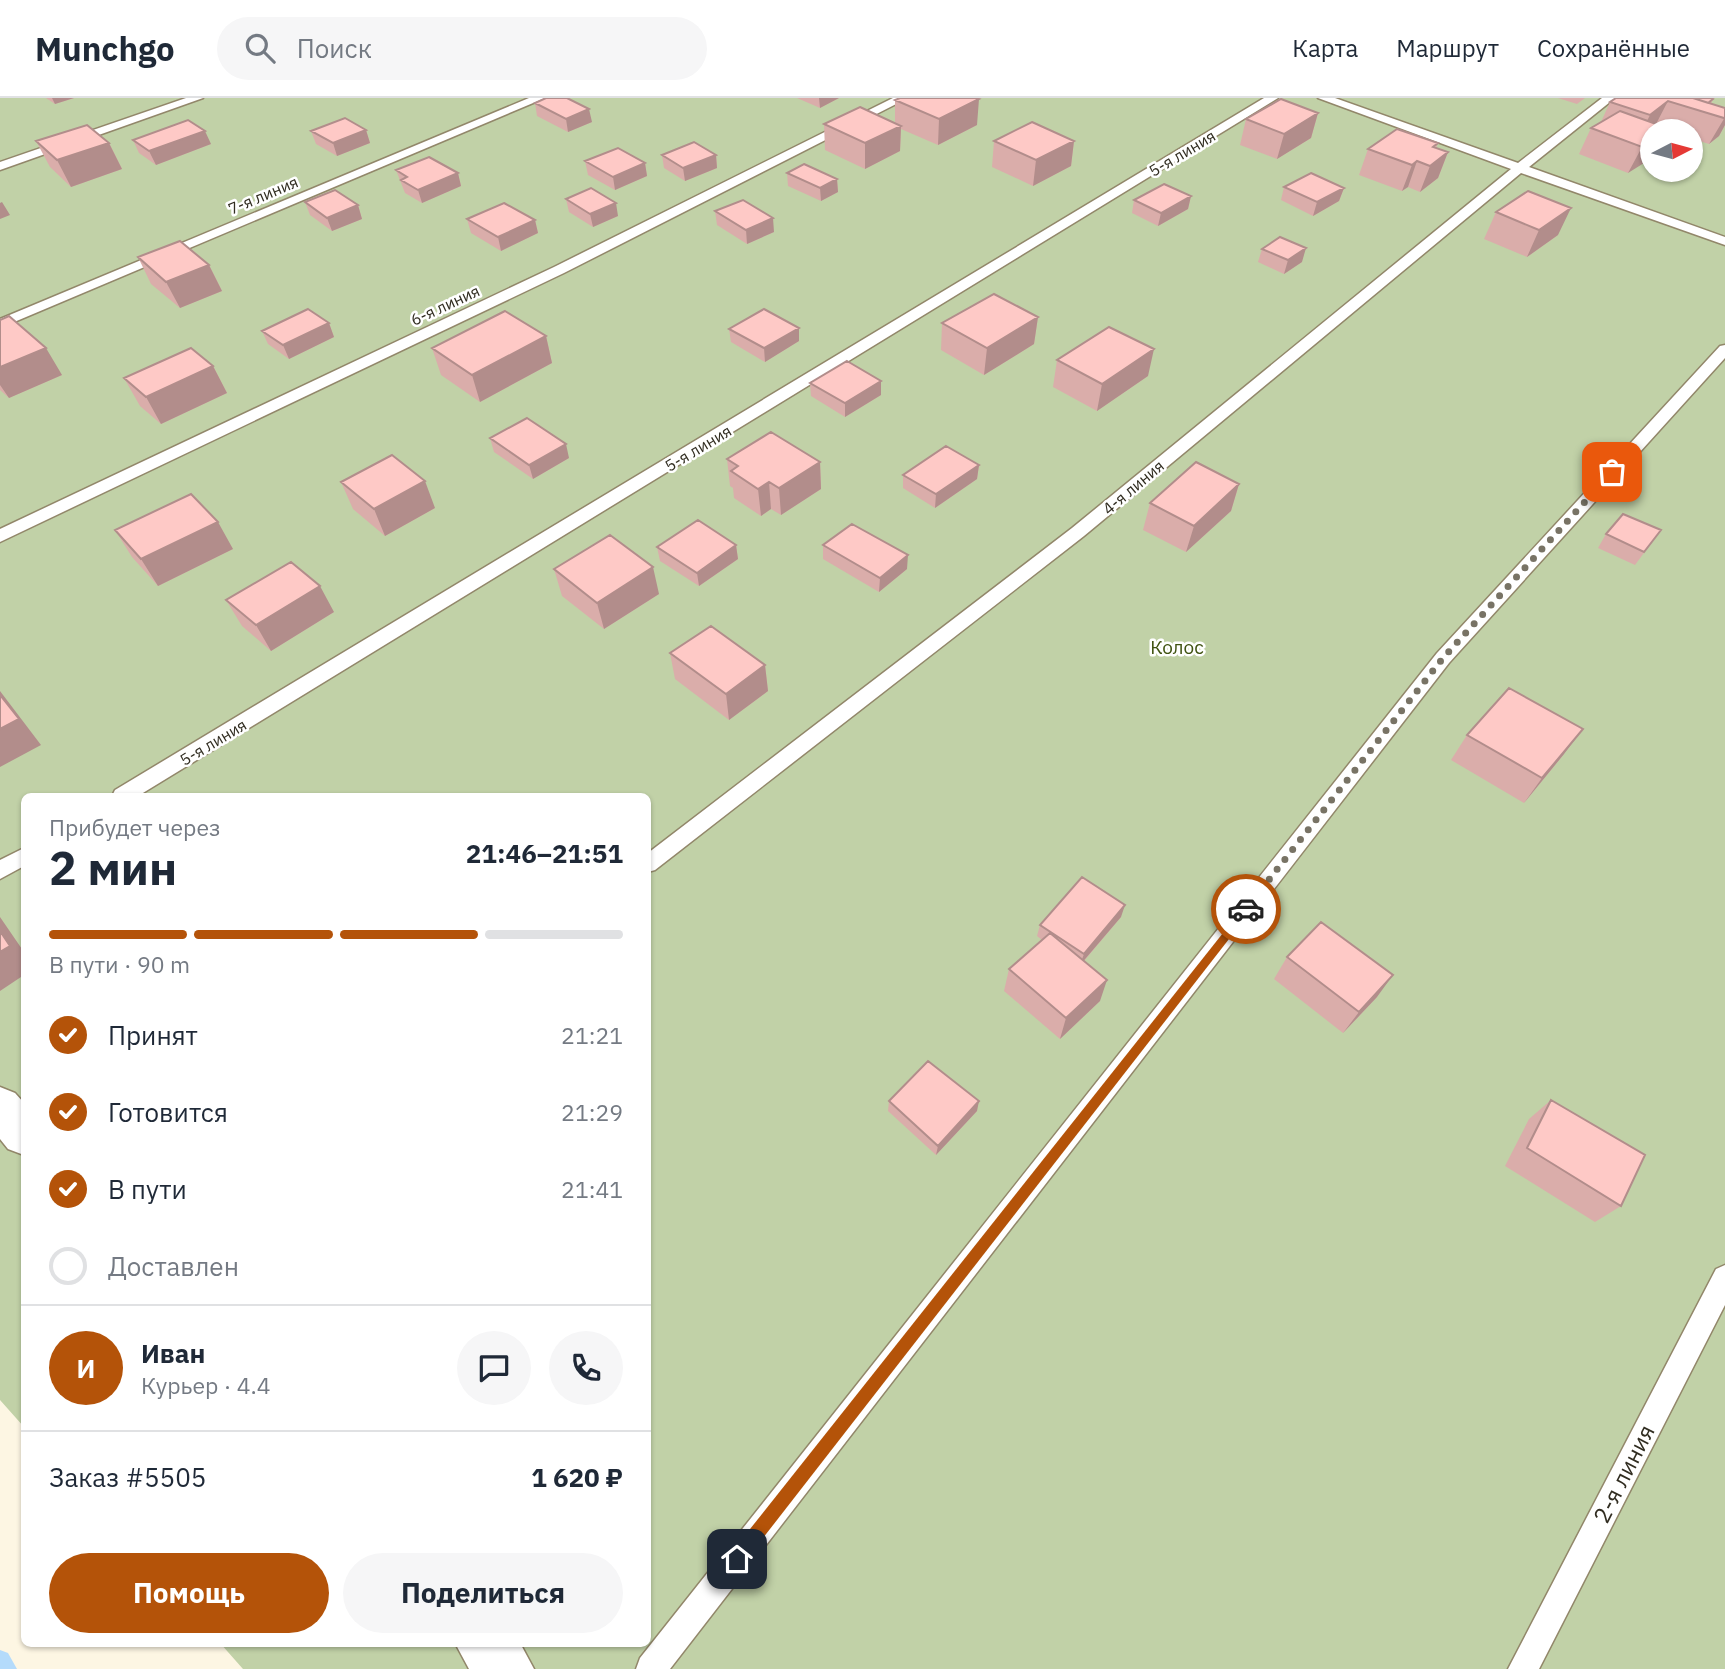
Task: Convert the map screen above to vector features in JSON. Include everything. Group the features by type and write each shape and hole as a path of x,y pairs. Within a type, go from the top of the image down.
{"street":[{"path":"0,1107 21,1130"},
{"path":"487,1647 506,1669"}],"lane":[{"path":"0,166 197,98"},
{"name":"7-я линия","path":"0,324 539,98"},
{"name":"6-я линия","path":"0,536 559,270 902,98"},
{"name":"5-я линия","path":"127,793 1272,98"},
{"path":"1324,98 1725,241"},
{"name":"4-я линия","path":"651,862 1078,533 1518,169 1609,98"},
{"path":"651,1669 1443,658 1725,349"},
{"path":"0,870 21,858"},
{"name":"2-я линия","path":"1523,1669 1725,1278"}],"green space":[{"name":"Колос","path":"0,98 1725,98 1725,1669 243,1669 224,1647 651,1647 651,793 21,793 21,1424 0,1400"}],"building":[{"path":"546,98 567,98 589,109 566,119 535,103"},
{"path":"1616,98 1693,98 1725,108 1725,117 1668,101 1650,115 1610,102"},
{"path":"1693,98 1711,98 1713,99 1708,103"},
{"path":"979,99 939,119 895,100"},
{"path":"1281,99 1318,113 1284,134 1246,119"},
{"path":"860,107 901,126 865,143 824,124"},
{"path":"1620,111 1642,119 1640,119 1640,146 1591,128"},
{"path":"345,118 366,130 333,143 311,131"},
{"path":"188,120 205,131 149,151 133,140"},
{"path":"1032,122 1074,141 1036,160 994,141"},
{"path":"87,125 109,143 57,160 36,141"},
{"path":"1397,129 1438,143 1433,147 1448,152 1430,166 1417,161 1412,165 1368,149"},
{"path":"694,142 716,155 683,168 662,155"},
{"path":"618,148 645,163 613,177 585,161"},
{"path":"429,157 458,173 418,190 401,180 407,177 396,170"},
{"path":"804,164 837,179 820,188 787,173"},
{"path":"1311,173 1344,188 1317,202 1284,187"},
{"path":"1164,184 1191,196 1161,213 1134,200"},
{"path":"591,188 616,203 590,214 566,199"},
{"path":"335,190 358,205 327,218 305,202"},
{"path":"1528,191 1571,208 1539,230 1496,212"},
{"path":"743,200 773,218 746,230 715,211"},
{"path":"504,203 535,220 498,237 467,219"},
{"path":"1280,237 1306,248 1288,260 1262,249"},
{"path":"180,241 209,265 166,282 138,257"},
{"path":"994,294 1038,317 987,348 942,323"},
{"path":"308,309 329,323 283,345 262,331"},
{"path":"764,309 799,328 764,348 729,329"},
{"path":"505,311 546,336 472,375 432,348"},
{"path":"9,316 46,348 0,367 0,320"},
{"path":"1109,327 1154,349 1102,384 1057,360"},
{"path":"191,348 213,366 146,397 124,378"},
{"path":"847,361 881,381 845,403 810,383"},
{"path":"527,418 566,444 529,465 490,438"},
{"path":"771,432 820,462 779,488 769,482 758,489 731,471 738,466 727,459"},
{"path":"946,446 979,465 936,494 903,475"},
{"path":"392,455 425,481 374,509 341,482"},
{"path":"1196,462 1239,484 1194,526 1150,503"},
{"path":"191,494 218,522 141,559 115,530"},
{"path":"1623,514 1661,530 1644,552 1606,534"},
{"path":"698,520 736,545 697,573 657,547"},
{"path":"852,524 908,555 880,578 823,545"},
{"path":"610,535 653,567 597,603 554,569"},
{"path":"291,562 320,586 256,625 226,600"},
{"path":"711,626 765,665 726,694 670,653"},
{"path":"1509,688 1583,729 1542,778 1467,735"},
{"path":"0,695 19,719 0,729"},
{"path":"1082,877 1125,905 1084,954 1040,925"},
{"path":"1321,922 1393,975 1359,1012 1287,957"},
{"path":"0,931 10,946 0,952"},
{"path":"1050,933 1107,980 1066,1018 1009,969"},
{"path":"928,1061 979,1101 938,1146 889,1101"},
{"path":"1551,1100 1645,1155 1621,1206 1527,1148"}],"waterway":[{"path":"0,1661 6,1669"}],"way so far":[{"path":"1246,909 1443,658 1612,472"}],"route":[{"path":"737,1559 1246,909"}]}
